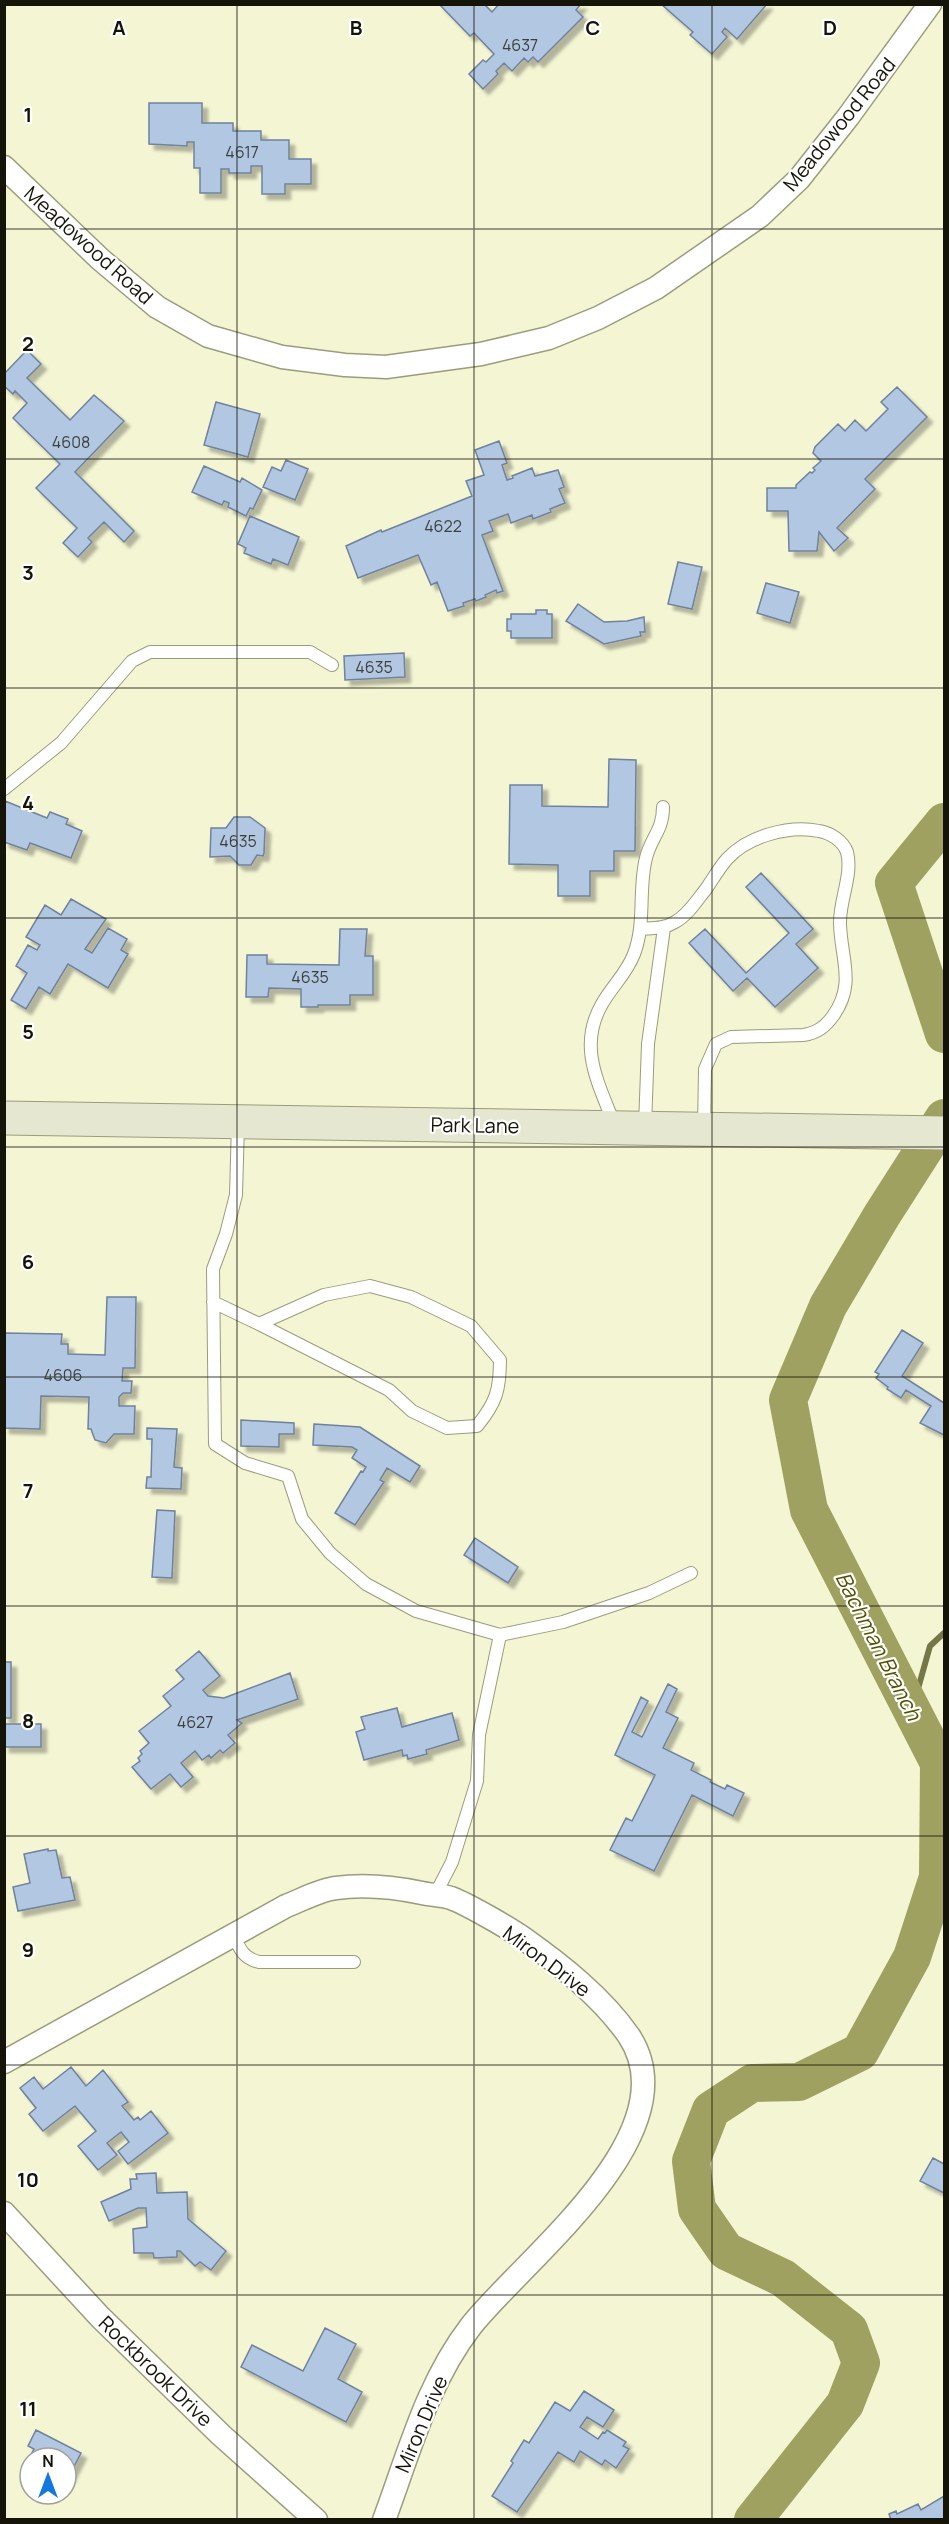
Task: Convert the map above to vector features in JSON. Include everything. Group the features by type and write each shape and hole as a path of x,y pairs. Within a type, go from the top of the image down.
{"street":[{"name":"Meadowood Road","path":"4,167 100,259 158,307 208,336 282,357 345,365 386,367 481,354 549,339 598,318 656,288 760,216 799,179 848,117 930,4"},
{"name":"Park Lane","path":"4,1118 945,1134"},
{"name":"Miron Drive","path":"4,2062 286,1906 333,1888 377,1884 452,1898 521,1937 590,1991 630,2037 642,2069 641,2100 629,2141 579,2211 471,2327 432,2390 402,2466 384,2520"},
{"name":"Rockbrook Drive","path":"4,2213 100,2317 221,2435 316,2520"}],"lane":[{"path":"4,789 61,743 132,661 150,652 310,652 332,665"},
{"path":"630,1127 591,1058 590,1034 602,1003 628,967 635,952 640,929 646,860 663,823 663,807"},
{"path":"640,929 664,928 678,921 695,903 727,860 740,848 758,838 788,831 820,831 842,843 847,852 848,864 840,924 847,985 836,1011 826,1025 815,1033 731,1037 716,1044 705,1069 704,1130"},
{"path":"630,1127 648,1044 664,928"},
{"path":"238,1121 236,1196 226,1234 213,1269 215,1444 245,1463 288,1476 302,1519 330,1553 366,1584 416,1611 500,1635 563,1622 649,1593 691,1573"},
{"path":"213,1302 389,1390 412,1412 447,1428 477,1426 492,1408 500,1384 500,1360 471,1326 411,1297 370,1286 324,1295 259,1324"},
{"path":"435,1895 452,1862 477,1781 479,1735 500,1635"},
{"path":"233,1935 242,1953 249,1959 259,1962 354,1962"}],"building":[{"path":"439,4 484,4 492,12 499,4 581,4 576,10 583,17 538,62 533,57 528,62 524,58 512,71 504,63 496,71 498,74 483,89 469,74 483,60 486,62 494,54 474,33 470,36"},
{"path":"661,4 767,4 737,39 725,28 722,32 727,37 712,54 690,35 693,32"},
{"path":"149,103 202,103 202,123 233,123 233,131 261,131 261,140 289,140 289,159 311,159 311,184 285,184 285,194 262,194 262,166 251,166 251,173 229,173 229,169 221,169 221,193 200,193 200,168 194,168 194,142 187,142 187,146 149,144"},
{"path":"27,350 41,364 27,378 70,420 94,395 124,421 75,472 134,531 124,542 104,522 88,538 92,542 78,557 63,543 77,528 36,488 60,464 13,418 27,403 15,391 13,394 4,386 4,374"},
{"path":"897,387 927,417 865,479 875,489 837,528 848,538 834,551 819,532 817,551 789,551 788,511 767,511 767,488 796,488 796,485 810,472 812,473 815,470 813,468 821,461 813,453 815,447 838,424 845,431 855,420 866,431 888,409 881,402"},
{"path":"216,402 260,414 248,457 204,445"},
{"path":"499,441 507,463 502,465 507,480 532,468 535,476 558,470 564,487 559,489 565,503 533,519 532,515 511,523 508,514 489,521 493,531 482,535 503,591 497,593 496,590 485,595 486,597 463,603 464,606 448,611 437,582 431,585 418,555 358,578 346,546 381,530 382,532 472,496 466,481 484,475 475,450"},
{"path":"286,460 308,469 295,500 263,487 272,467 281,471"},
{"path":"204,466 240,482 242,478 262,490 253,509 250,508 246,516 228,507 229,503 224,501 222,505 192,492"},
{"path":"250,516 299,537 288,565 273,559 271,564 244,553 246,548 238,544"},
{"path":"678,562 702,567 692,609 668,604"},
{"path":"766,583 799,592 790,623 757,613"},
{"path":"578,604 604,622 627,621 644,617 645,632 640,632 641,636 604,644 566,621"},
{"path":"536,610 547,610 547,614 552,614 552,638 511,638 511,631 507,631 507,619 511,619 511,614 536,614"},
{"path":"404,653 405,677 345,680 344,656"},
{"path":"609,759 636,760 635,851 614,851 614,871 590,871 590,896 558,896 558,865 509,864 510,785 542,785 542,806 608,807"},
{"path":"5,801 47,818 50,812 68,819 66,824 82,831 71,858 30,843 27,850 4,842"},
{"path":"234,817 250,817 265,828 263,856 257,855 251,865 239,865 230,856 210,857 211,828 226,828"},
{"path":"761,873 813,929 796,944 818,968 775,1007 747,978 733,991 689,943 705,929 746,973 789,933 746,887"},
{"path":"71,899 106,919 85,949 92,953 108,928 127,939 121,950 128,954 108,988 68,964 50,994 39,987 26,1009 11,1000 27,973 16,966 28,945 37,950 40,945 26,937 45,905 61,915"},
{"path":"340,929 367,929 365,956 373,956 373,995 350,995 350,1005 318,1005 318,1007 301,1007 301,989 269,988 268,997 246,997 247,955 267,955 267,964 339,965"},
{"path":"107,1297 136,1297 135,1368 123,1368 122,1381 132,1381 131,1393 123,1393 119,1397 119,1406 135,1406 134,1434 114,1434 106,1443 95,1440 91,1429 88,1429 89,1397 41,1396 40,1429 4,1428 4,1333 62,1334 61,1344 68,1344 68,1354 105,1355"},
{"path":"902,1330 923,1343 902,1376 944,1403 944,1435 920,1423 931,1406 906,1390 901,1398 876,1378 879,1374 875,1372"},
{"path":"241,1420 294,1423 294,1434 279,1434 279,1447 241,1446"},
{"path":"314,1424 360,1427 420,1466 410,1482 387,1468 380,1480 384,1482 355,1525 335,1513 361,1471 363,1472 366,1467 352,1458 357,1450 352,1447 313,1445"},
{"path":"147,1428 177,1429 174,1467 182,1468 181,1489 146,1488 147,1477 151,1477 152,1439 147,1439"},
{"path":"157,1510 175,1511 172,1578 152,1577"},
{"path":"475,1538 518,1567 508,1583 464,1555"},
{"path":"199,1651 220,1676 203,1690 208,1696 224,1698 290,1673 298,1699 237,1720 242,1723 228,1735 235,1743 223,1753 220,1750 211,1758 209,1755 202,1760 195,1751 181,1763 193,1777 181,1787 170,1774 151,1789 132,1767 140,1761 138,1758 142,1754 140,1751 149,1743 139,1731 171,1706 163,1696 184,1679 176,1670"},
{"path":"4,1662 11,1662 11,1718 4,1718"},
{"path":"668,1684 677,1689 666,1712 678,1718 663,1748 694,1763 691,1770 711,1780 710,1782 725,1789 727,1785 744,1793 733,1816 692,1795 654,1871 610,1850 626,1818 632,1821 655,1775 615,1755 641,1697 648,1701 632,1732 642,1737"},
{"path":"397,1708 402,1727 452,1713 459,1740 426,1750 427,1754 408,1759 407,1755 403,1756 402,1750 364,1760 356,1732 365,1729 361,1717"},
{"path":"4,1724 41,1724 41,1747 4,1747"},
{"path":"48,1849 48,1851 56,1850 62,1878 70,1877 75,1900 18,1911 13,1887 30,1883 24,1854"},
{"path":"71,2067 86,2086 103,2070 128,2102 122,2106 134,2120 138,2117 140,2120 151,2111 168,2133 128,2164 118,2151 129,2142 121,2132 107,2143 117,2155 98,2170 78,2146 96,2131 75,2106 43,2131 29,2114 36,2108 20,2088 34,2077 43,2089"},
{"path":"933,2158 944,2164 944,2193 920,2181"},
{"path":"156,2173 157,2193 187,2192 188,2219 226,2251 211,2270 200,2262 195,2266 180,2251 177,2251 177,2257 154,2258 153,2253 134,2253 133,2229 147,2227 146,2208 138,2208 109,2221 101,2202 131,2189 130,2179 137,2179 136,2174"},
{"path":"325,2328 356,2344 338,2379 362,2392 346,2422 241,2367 252,2345 303,2371"},
{"path":"584,2391 614,2410 603,2427 587,2417 580,2427 598,2439 607,2430 626,2442 623,2446 629,2449 616,2468 605,2460 602,2465 580,2451 574,2462 558,2452 517,2512 492,2496 513,2463 511,2461 524,2440 529,2443 555,2402 570,2411"},
{"path":"36,2430 67,2446 28,2446"},
{"path":"944,2496 944,2520 891,2520 889,2514 896,2511 897,2514 918,2504 921,2510"}],"waterway":[{"name":"Bachman Branch","path":"944,822 894,883 944,1034"},
{"name":"Bachman Branch","path":"753,2520 845,2404 861,2363 849,2330 783,2278 726,2251 697,2209 691,2161 711,2110 752,2083 799,2082 860,2052 912,1957 938,1877 939,1763 809,1510 788,1400 828,1306 882,1215 944,1118"},
{"path":"912,1710 930,1646 944,1633"}]}
